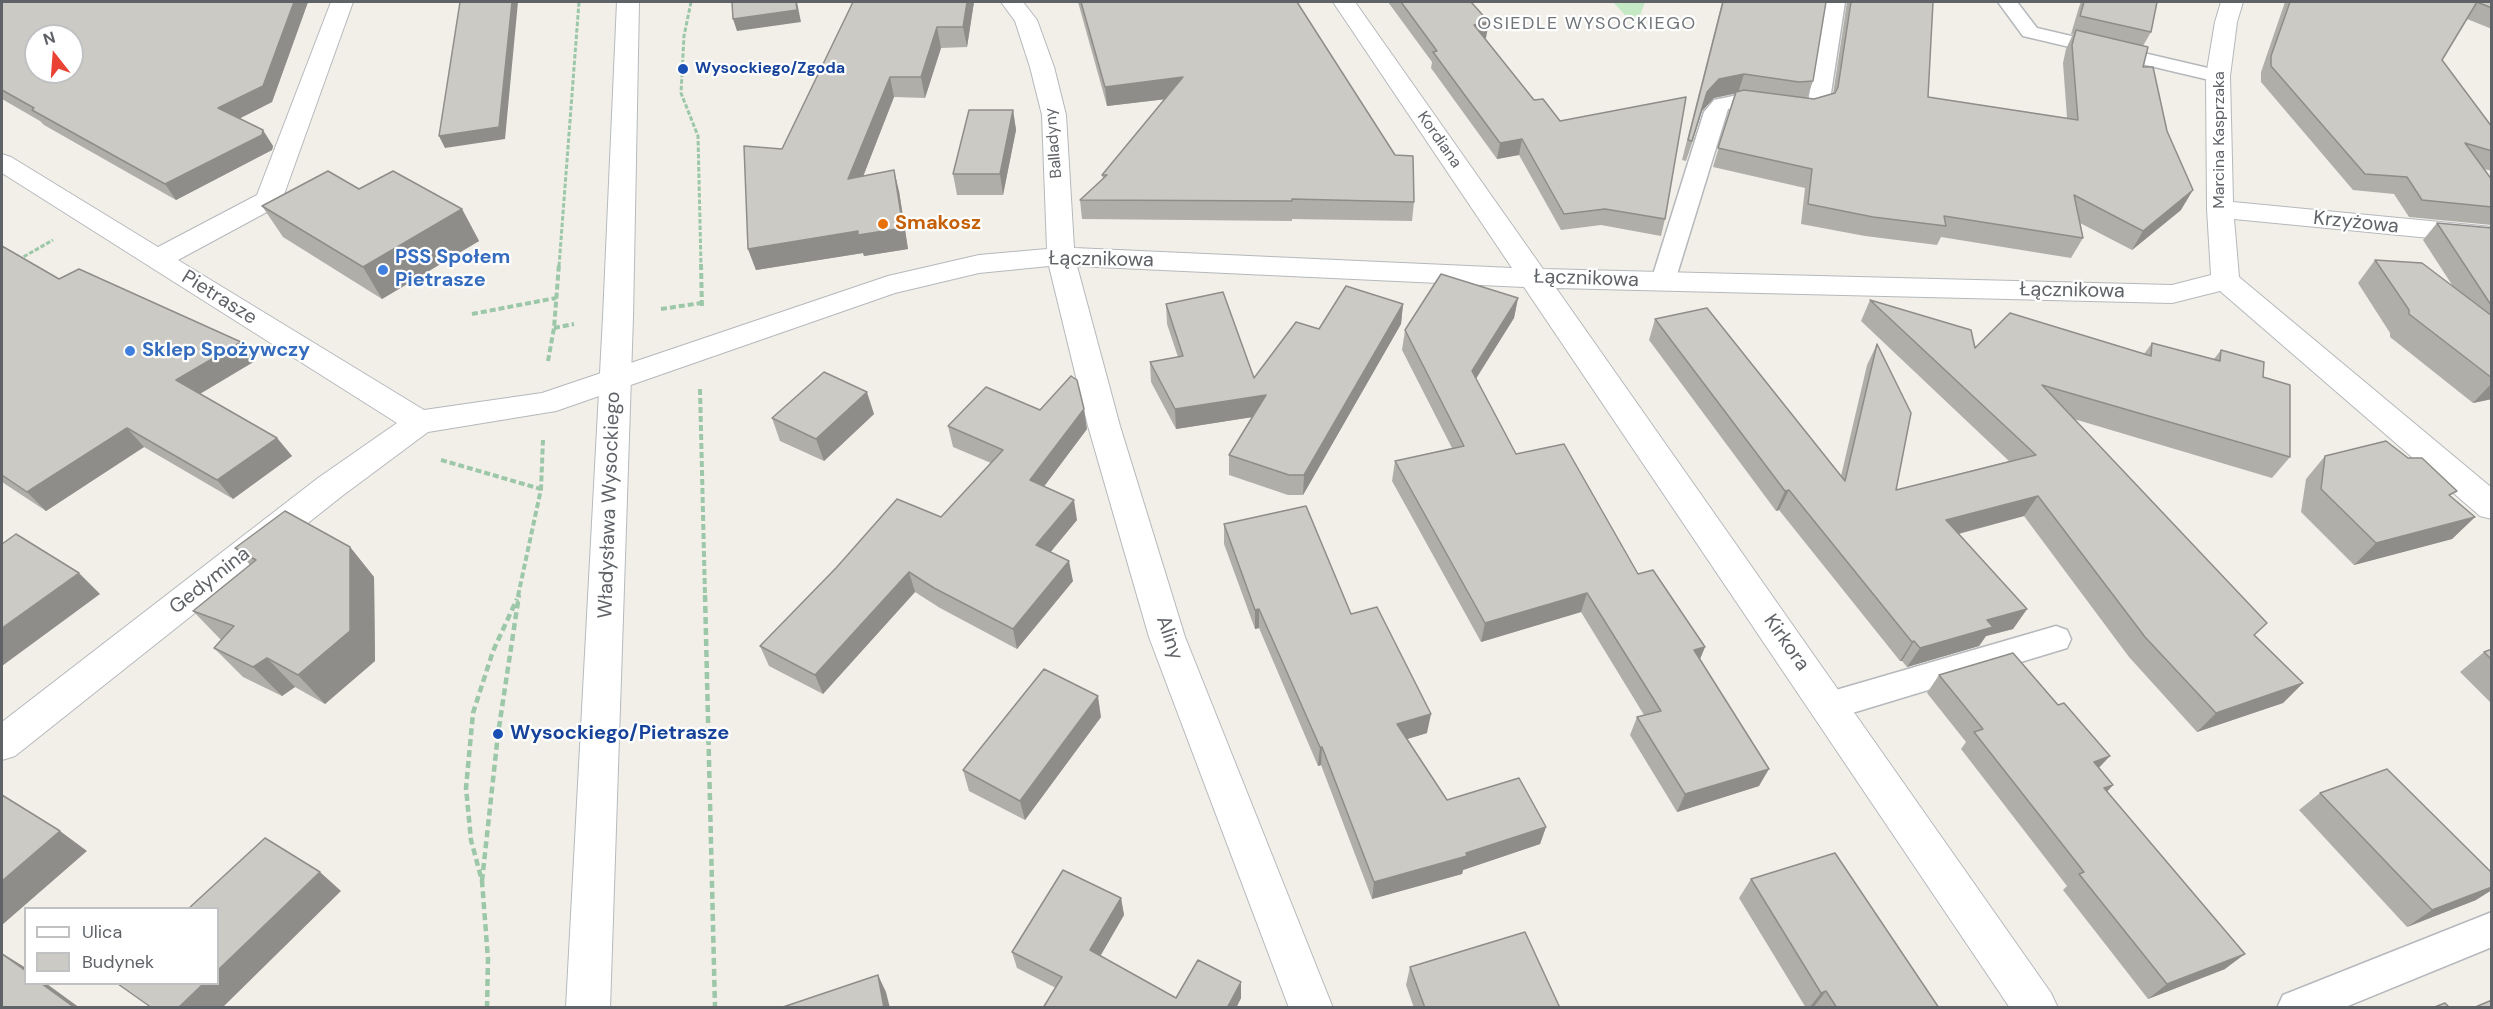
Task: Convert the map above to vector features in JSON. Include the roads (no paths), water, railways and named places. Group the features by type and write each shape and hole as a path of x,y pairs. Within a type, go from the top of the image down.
{"street":[{"path":"158,260 269,200 342,2"},
{"name":"Władysława Wysockiego","path":"588,1008 615,379 628,2"},
{"name":"Balladyny","path":"1012,2 1026,20 1054,115 1061,256"},
{"name":"Kordiana","path":"1344,2 1535,278"},
{"name":"Marcina Kasprzaka","path":"2225,280 2220,209 2218,76 2226,22 2232,2"},
{"name":"Pietrasze","path":"2,162 420,422"},
{"name":"Krzyżowa","path":"2220,209 2492,236"},
{"name":"Łącznikowa","path":"615,379 888,285 979,264 1061,256 1535,278 2172,294 2225,280"},
{"name":"Aliny","path":"1061,256 1104,426 1167,638 1311,1008"},
{"name":"Kirkora","path":"1535,278 2037,1008"},
{"path":"2225,280 2492,507"},
{"path":"420,422 545,403 615,379"},
{"name":"Gedymina","path":"2,744 330,487 420,422"}],"lane":[{"path":"1663,281 1715,112 1721,104 1738,101 1808,110 1818,106 1835,2"},
{"path":"2007,2 2030,32 2218,76"},
{"path":"1829,706 2056,639"},
{"path":"2296,1008 2492,928"}],"place":[{"name":"Wysockiego/Zgoda","path":"683,69"},
{"name":"Smakosz","path":"883,224"},
{"name":"PSS Społem Pietrasze","path":"383,270"},
{"name":"Sklep Spożywczy","path":"130,351"},
{"name":"Wysockiego/Pietrasze","path":"498,734"}],"district":[{"name":"OSIEDLE WYSOCKIEGO","path":"1587,24"}]}
